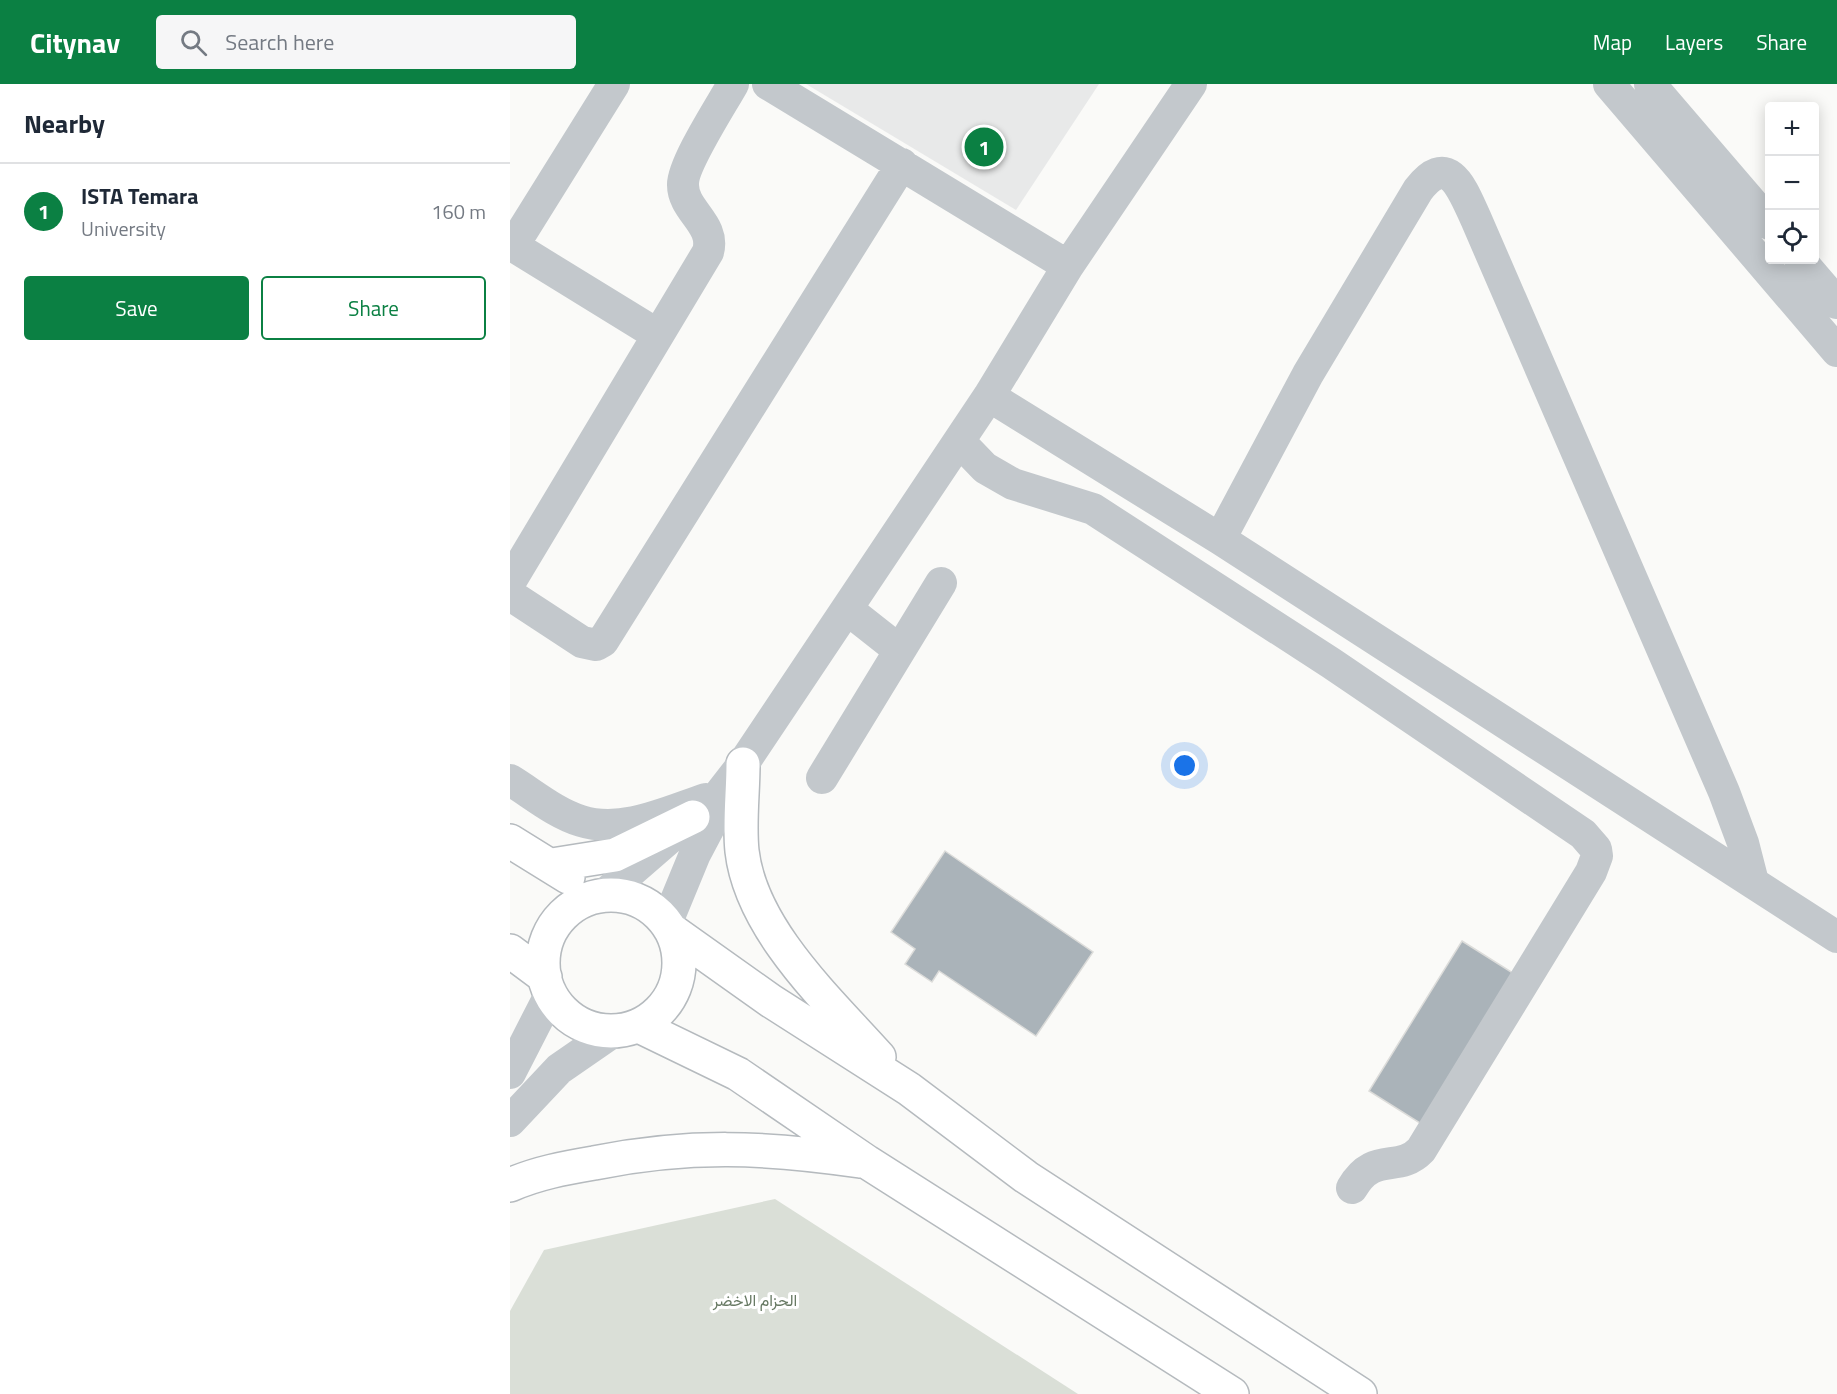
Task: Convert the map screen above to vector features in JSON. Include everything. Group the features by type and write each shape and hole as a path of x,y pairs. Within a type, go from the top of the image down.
{"main road":[{"path":"743,764 742,852 757,904 789,952 813,982 909,1089"},
{"path":"552,866 615,855 693,817"},
{"path":"510,841 599,895 639,900 669,926 771,1001 909,1089 1026,1177 1360,1394"},
{"path":"548,985 544,952 551,932 571,907 599,895"},
{"path":"510,951 548,985 560,1008 573,1019 597,1030 626,1028 665,1006 678,977 679,953 669,926"},
{"path":"626,1028 738,1074 867,1162 1232,1394"},
{"path":"510,1185 535,1174 646,1153 737,1148 792,1152 867,1162"}],"street":[{"path":"614,84 512,245 658,335"},
{"path":"510,582 708,252 710,238 684,195 683,176 733,84"},
{"path":"768,84 1068,266"},
{"path":"599,895 718,795 743,764 989,396 1068,266 1191,84"},
{"path":"1609,84 1837,351"},
{"path":"1650,84 1765,218"},
{"path":"510,594 582,642 596,645 603,641 902,164"},
{"path":"1220,539 1308,374 1418,190 1431,175 1446,172 1462,188 1476,219 1727,801 1743,843 1754,882"},
{"path":"1803,264 1837,303"},
{"path":"989,396 1220,539 1837,937"},
{"path":"959,441 985,468 1013,484 1093,509 1331,663 1501,777 1584,834 1596,849 1597,856 1591,872 1421,1150 1413,1158 1368,1168 1352,1188"},
{"path":"822,778 941,583"},
{"path":"847,609 899,650"},
{"path":"669,926 695,854 743,764"},
{"path":"510,780 557,810 595,824 633,822 718,795"},
{"path":"510,1073 548,985"},
{"path":"510,1121 559,1069 626,1028"}],"shaded area":[{"path":"806,84 1099,84 1016,210"}],"green space":[{"name":"الحزام الاخضر","path":"775,1199 1078,1394 510,1394 510,1311 544,1250"}],"building":[{"path":"945,851 1093,952 1036,1036 939,971 932,982 905,964 915,949 891,932"},
{"path":"1462,941 1516,975 1423,1125 1369,1091"}],"place":[{"name":"ISTA Temara","path":"984,147"}]}
